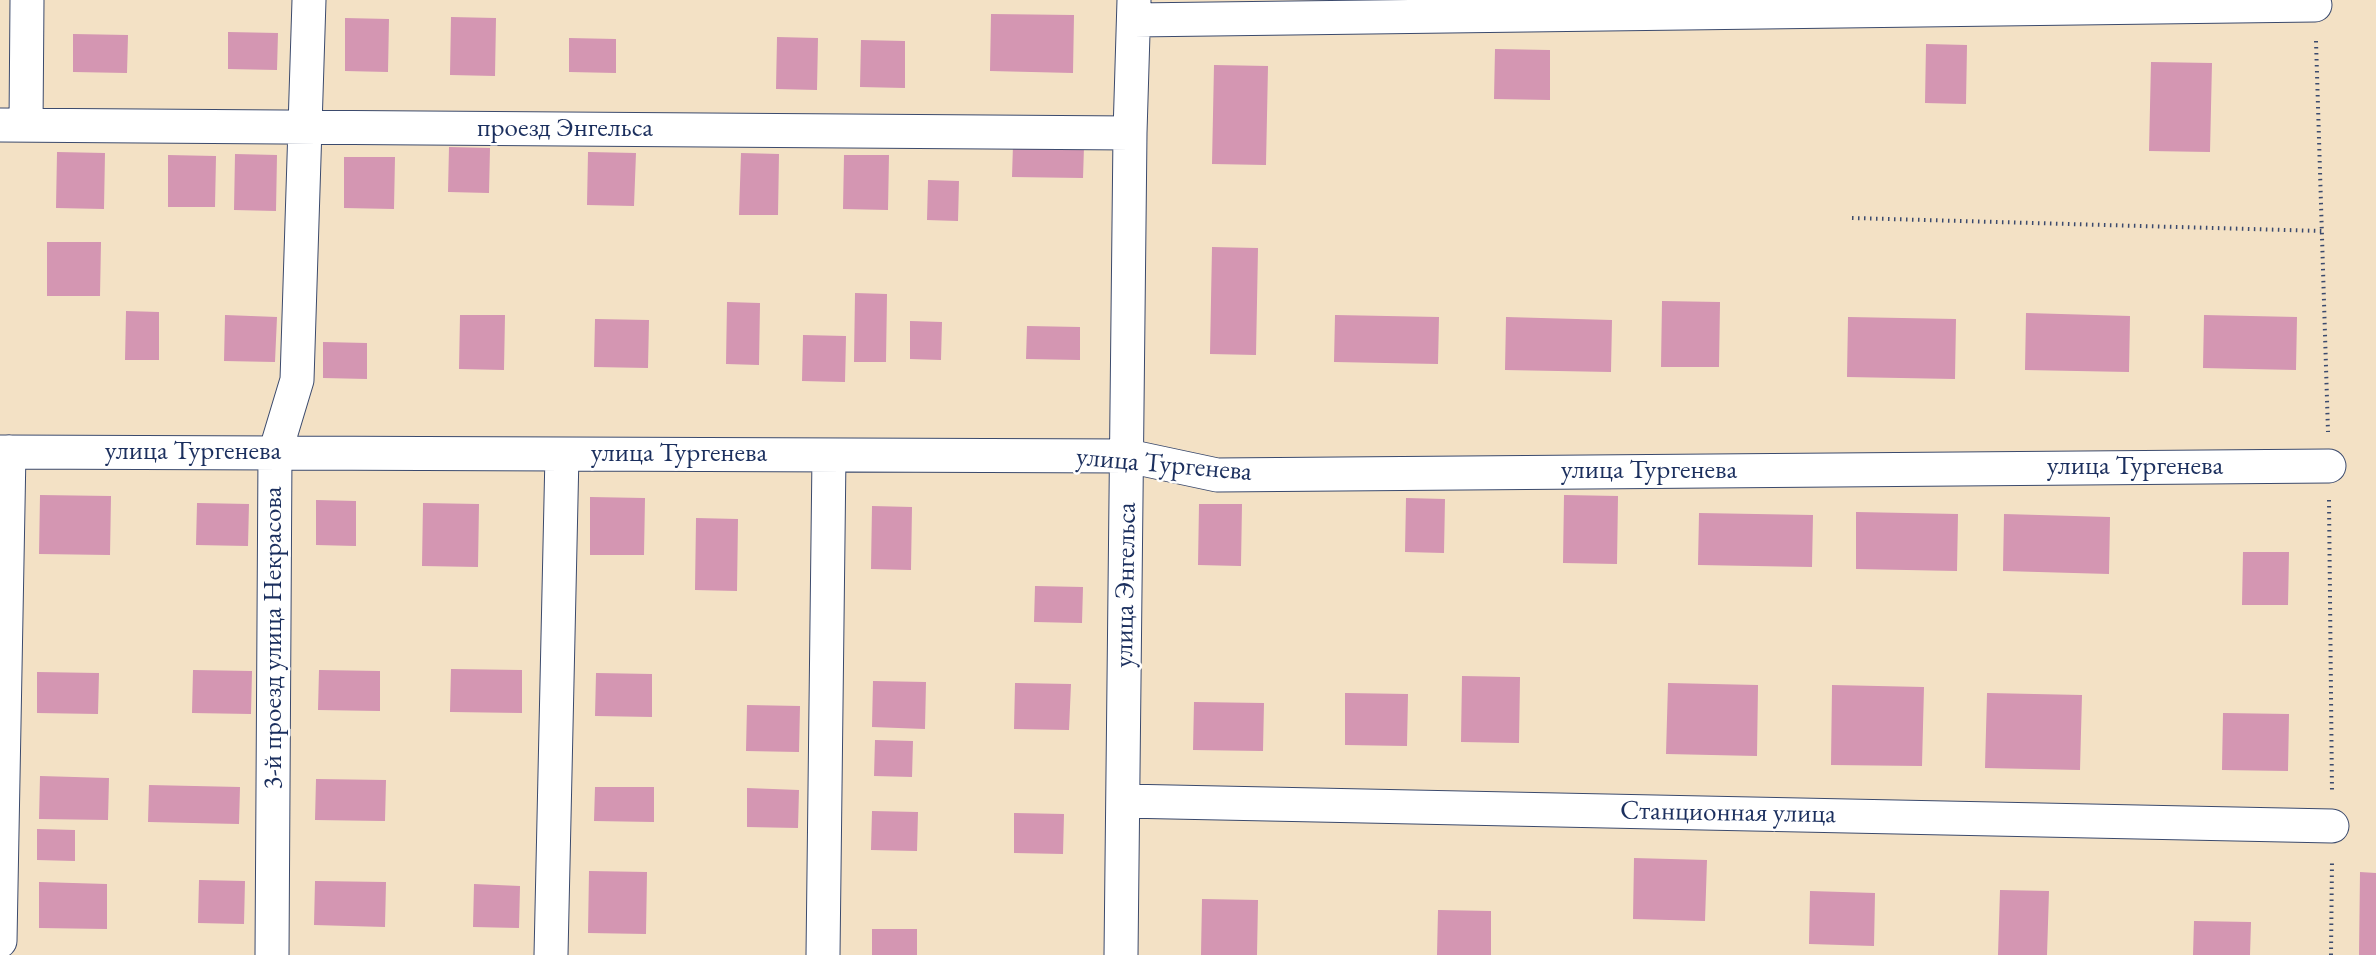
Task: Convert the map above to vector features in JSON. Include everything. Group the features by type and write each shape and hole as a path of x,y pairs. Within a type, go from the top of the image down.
{"street":[{"path":"13,125 27,0"},
{"name":"3-й проезд улица Некрасова","path":"272,955 275,453 297,380 309,0"},
{"path":"1134,10 2315,4"},
{"name":"улица Энгельса","path":"1121,955 1130,133 1134,10"},
{"name":"проезд Энгельса","path":"13,125 1130,133"},
{"path":"0,941 4,452"},
{"name":"улица Тургенева","path":"4,452 1128,456 1217,475 2329,466"},
{"path":"551,955 562,454"},
{"path":"823,955 829,455"},
{"name":"Станционная улица","path":"1123,801 2332,826"}],"path":[{"path":"1852,218 2322,231"}],"building":[{"path":"991,14 1074,15 1073,73 990,71"},
{"path":"451,17 496,18 495,76 450,75"},
{"path":"345,18 389,19 388,72 345,71"},
{"path":"228,32 278,33 277,70 228,69"},
{"path":"73,34 128,35 127,73 73,72"},
{"path":"777,37 818,38 817,90 776,89"},
{"path":"569,38 616,39 616,73 569,72"},
{"path":"861,40 905,41 905,88 860,87"},
{"path":"1926,44 1967,45 1966,104 1925,103"},
{"path":"1495,49 1550,50 1550,100 1494,99"},
{"path":"2151,62 2212,63 2210,152 2149,151"},
{"path":"1214,65 1268,66 1266,165 1212,164"},
{"path":"1013,145 1084,147 1083,178 1012,177"},
{"path":"449,147 490,148 489,193 448,192"},
{"path":"57,152 105,153 104,209 56,208"},
{"path":"588,152 636,153 634,206 587,205"},
{"path":"741,153 779,154 778,215 739,215"},
{"path":"235,154 277,155 276,211 234,210"},
{"path":"168,155 216,156 215,207 168,207"},
{"path":"844,155 889,155 888,210 843,209"},
{"path":"344,157 395,157 394,209 344,208"},
{"path":"928,180 959,181 958,221 927,220"},
{"path":"47,242 101,242 100,296 47,296"},
{"path":"1212,247 1258,248 1256,355 1210,354"},
{"path":"855,293 887,294 886,362 854,362"},
{"path":"1662,301 1720,302 1719,367 1661,367"},
{"path":"727,302 760,303 759,365 726,364"},
{"path":"126,311 159,312 159,360 125,360"},
{"path":"2026,313 2130,316 2129,372 2025,370"},
{"path":"225,315 277,317 275,362 224,361"},
{"path":"460,315 505,315 504,370 459,369"},
{"path":"1335,315 1439,317 1438,364 1334,362"},
{"path":"2204,315 2297,317 2296,370 2203,368"},
{"path":"1506,317 1612,320 1611,372 1505,370"},
{"path":"1848,317 1956,319 1955,379 1847,377"},
{"path":"595,319 649,320 648,368 594,367"},
{"path":"910,321 942,322 941,360 910,359"},
{"path":"1027,326 1080,327 1080,360 1026,359"},
{"path":"803,335 846,336 845,382 802,381"},
{"path":"323,342 367,343 367,379 323,378"},
{"path":"40,495 111,496 110,555 39,554"},
{"path":"1564,495 1618,496 1617,564 1563,563"},
{"path":"590,497 645,498 644,555 590,555"},
{"path":"1406,498 1445,499 1444,553 1405,552"},
{"path":"316,500 356,501 356,546 316,545"},
{"path":"197,503 249,504 248,546 196,545"},
{"path":"423,503 479,504 478,567 422,566"},
{"path":"1199,504 1242,504 1241,566 1198,565"},
{"path":"872,506 912,507 911,570 871,569"},
{"path":"1856,512 1958,514 1957,571 1856,569"},
{"path":"1699,513 1813,515 1812,567 1698,565"},
{"path":"2004,514 2110,517 2109,574 2003,571"},
{"path":"696,518 738,519 737,591 695,590"},
{"path":"2243,552 2289,552 2288,605 2242,605"},
{"path":"1035,586 1083,587 1082,623 1034,622"},
{"path":"451,669 522,670 522,713 450,712"},
{"path":"193,670 252,671 251,714 192,713"},
{"path":"319,670 380,671 380,711 318,710"},
{"path":"37,672 99,673 98,714 37,713"},
{"path":"596,673 652,674 652,717 595,716"},
{"path":"1462,676 1520,677 1519,743 1461,742"},
{"path":"873,681 926,682 925,729 872,727"},
{"path":"1015,683 1071,684 1069,730 1014,729"},
{"path":"1668,683 1758,685 1757,756 1666,754"},
{"path":"1832,685 1924,687 1922,766 1831,765"},
{"path":"1345,693 1408,694 1407,746 1345,745"},
{"path":"1987,693 2082,695 2080,770 1985,768"},
{"path":"1194,702 1264,703 1263,751 1193,750"},
{"path":"747,705 800,706 799,752 746,751"},
{"path":"2223,713 2289,714 2288,771 2222,770"},
{"path":"875,740 913,741 912,777 874,776"},
{"path":"40,776 109,778 108,820 39,819"},
{"path":"316,779 386,780 385,821 315,820"},
{"path":"149,785 240,787 239,824 148,822"},
{"path":"595,787 654,787 654,822 594,821"},
{"path":"747,788 799,790 798,828 747,827"},
{"path":"872,811 918,812 917,851 871,850"},
{"path":"1014,813 1064,814 1063,854 1014,853"},
{"path":"37,829 75,830 75,861 37,860"},
{"path":"1634,858 1707,860 1705,921 1633,919"},
{"path":"589,871 647,872 646,934 588,933"},
{"path":"2360,872 2376,873 2376,955 2359,955"},
{"path":"199,880 245,881 244,924 198,923"},
{"path":"315,881 386,882 385,927 314,925"},
{"path":"39,882 107,884 107,929 39,928"},
{"path":"474,884 520,886 519,928 473,927"},
{"path":"2000,890 2049,891 2047,955 1998,955"},
{"path":"1810,891 1875,893 1874,946 1809,944"},
{"path":"1202,899 1258,900 1257,955 1201,955"},
{"path":"1438,910 1491,911 1491,955 1437,955"},
{"path":"2194,921 2251,922 2250,955 2193,955"},
{"path":"872,929 917,929 917,955 872,955"}]}
